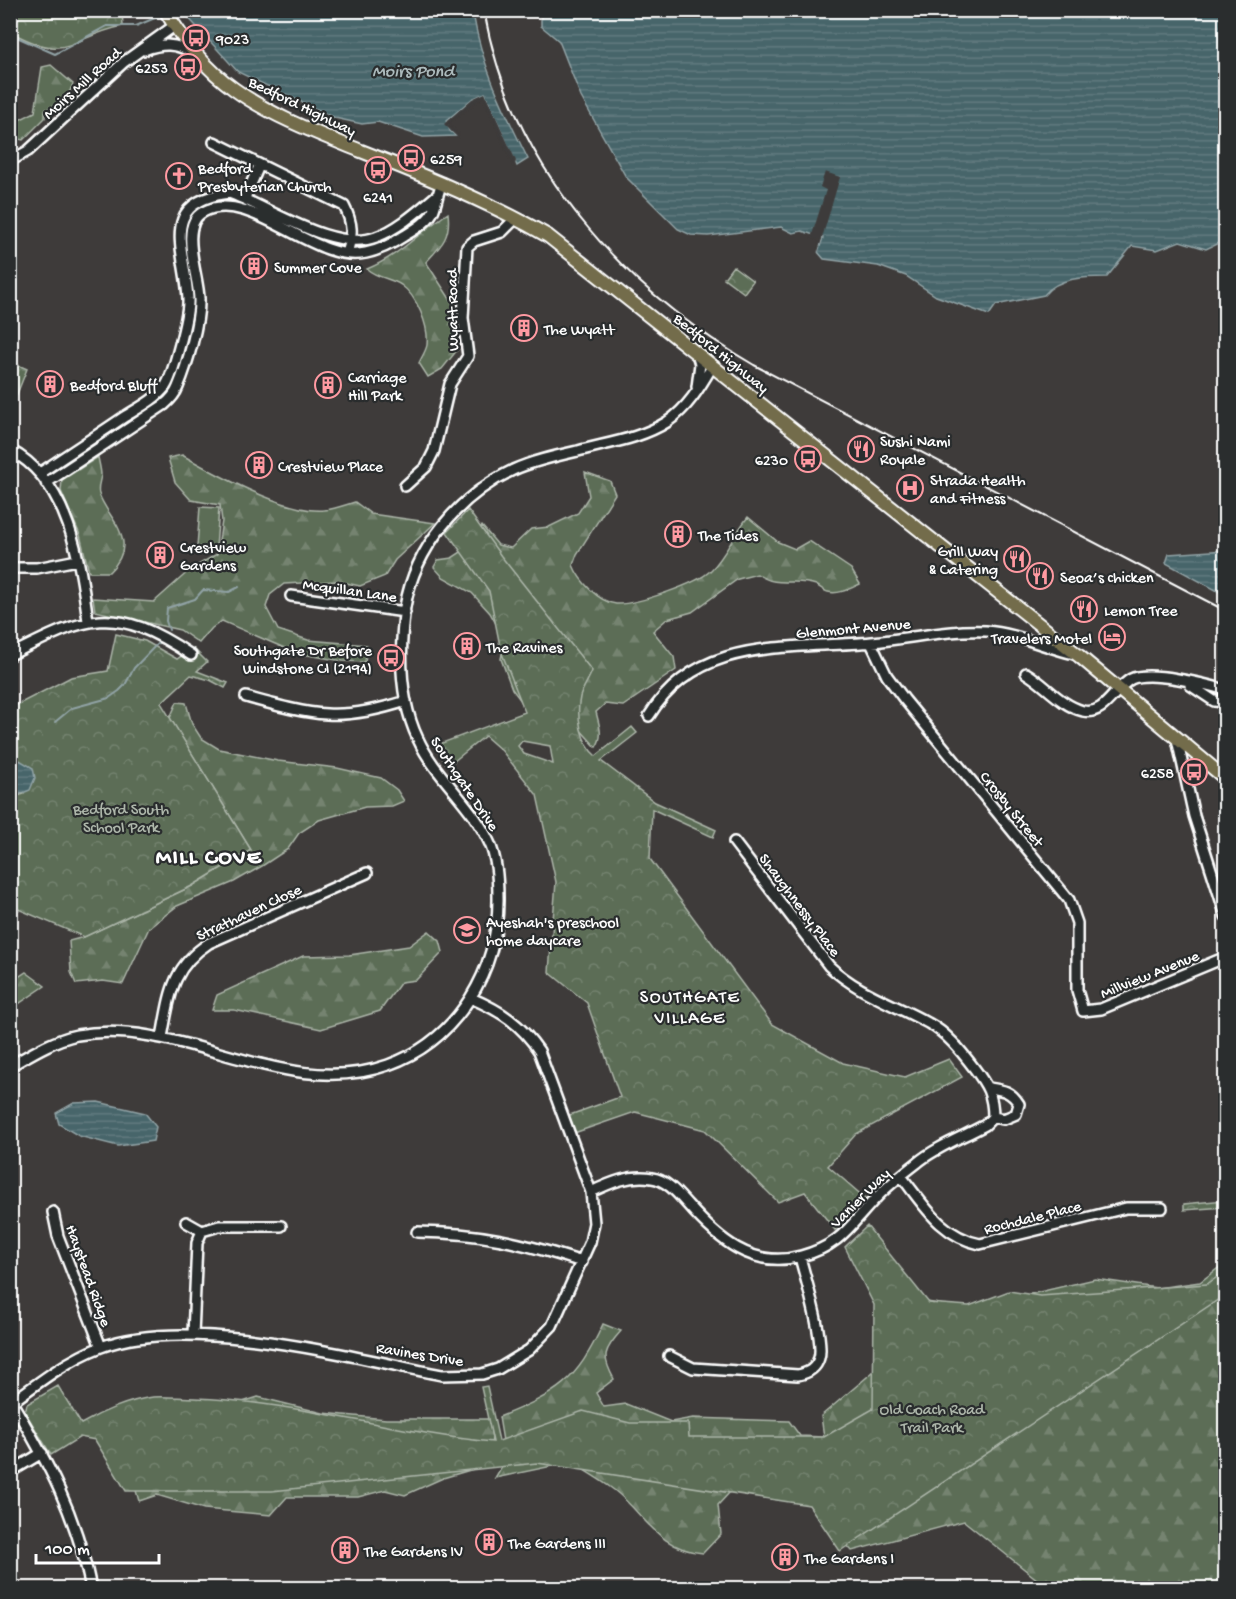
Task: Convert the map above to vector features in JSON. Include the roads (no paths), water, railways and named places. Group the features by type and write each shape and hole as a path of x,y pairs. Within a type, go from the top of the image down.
{"main road":[{"name":"Bedford Highway","path":"169,18 199,56 234,89 319,134 441,183 516,218 548,236 1079,656 1226,779"}],"street":[{"name":"Moirs Mill Road","path":"10,161 28,151 133,55 169,18"},
{"path":"133,55 166,44 177,44 199,56"},
{"path":"214,142 344,206 352,220 351,240 346,253"},
{"path":"245,198 259,166"},
{"path":"46,483 164,405 178,388 198,314 199,298 190,244 193,227 200,214 218,206 242,210 329,249 365,254 389,246 414,230 434,211 436,195 441,183"},
{"path":"40,473 144,404 166,386 187,314 188,299 179,245 180,226 192,206 210,195 229,193 335,239 351,240 377,237 417,212 436,195"},
{"name":"Wyatt Road","path":"405,486 426,467 434,451 450,384 468,356 463,318 467,247 474,240 501,232 516,218"},
{"path":"696,353 700,374 696,393"},
{"name":"Southgate Drive","path":"10,1066 52,1043 77,1035 116,1032 162,1037 225,1055 304,1072 347,1073 386,1065 420,1050 448,1027 471,998 493,947 498,912 495,861 490,845 477,821 431,761 418,739 406,701 402,673 405,612 412,581 438,530 453,513 490,484 515,470 541,460 647,432 667,422 696,393 713,365"},
{"path":"10,450 23,457 40,473 73,538 88,621"},
{"path":"10,568 37,568 78,560"},
{"name":"Mcquillan Lane","path":"291,596 405,612"},
{"path":"10,655 59,629 88,621 133,625 169,640 191,655"},
{"name":"Glenmont Avenue","path":"650,716 663,694 704,664 728,655 796,646 871,642 948,632 985,631 1006,634 1079,656"},
{"name":"Crosby Street","path":"871,642 887,676 904,699 1069,900 1077,923 1077,990 1083,1011"},
{"path":"1026,673 1064,702 1083,711 1099,709 1130,680 1146,676 1167,677 1226,690"},
{"path":"1185,682 1214,701 1226,702"},
{"path":"246,697 325,716 376,710 406,701"},
{"path":"1177,739 1194,816 1226,916"},
{"name":"Shaughnessy Place","path":"734,842 829,966 864,992 938,1030 960,1051 989,1088"},
{"name":"Strathaven Close","path":"162,1037 171,987 179,971 193,953 224,936 367,873"},
{"name":"Millview Avenue","path":"1083,1011 1101,1009 1226,957"},
{"name":"Ravines Drive","path":"11,1401 100,1347 160,1335 193,1335 255,1341 442,1375 482,1374 516,1360 543,1338 552,1326 582,1262 594,1223 591,1192 539,1051 529,1036 504,1013 471,998"},
{"path":"989,1088 1005,1090 1014,1096 1019,1104 1016,1114 1004,1119 993,1117 993,1102 989,1088"},
{"name":"Vanier Way","path":"591,1192 615,1181 654,1178 665,1182 710,1231 732,1246 769,1258 800,1257 834,1242 851,1229 879,1195 919,1161 985,1125 993,1117"},
{"name":"Rochdale Place","path":"901,1176 939,1225 964,1241 980,1244 1126,1208 1162,1208"},
{"name":"Haystead Ridge","path":"53,1212 58,1236 100,1347"},
{"path":"186,1222 202,1231 219,1226 281,1226"},
{"path":"193,1335 197,1244 202,1231"},
{"path":"417,1232 491,1236 523,1243 582,1262"},
{"path":"669,1356 693,1368 798,1375 813,1369 819,1360 820,1344 800,1257"},
{"path":"11,1401 64,1496 79,1536 91,1588"},
{"path":"10,1472 42,1453"}],"water":[{"path":"541,10 1225,11 1225,240 1206,249 1180,241 1157,250 1132,246 1107,277 1064,281 1044,295 996,305 989,315 936,296 906,276 878,266 824,259 818,252 823,238 802,231 793,233 781,227 708,236 691,235 678,229 626,177 581,97 559,41 541,26"},
{"name":"Moirs Pond","path":"172,11 473,11 487,69 528,159 517,166 485,93 472,99 446,121 450,131 456,136 423,137 378,122 362,124 335,118 238,72 185,14 175,14"},
{"path":"1225,550 1225,595 1166,563 1169,554"},
{"path":"11,755 33,768 35,778 30,790 11,798"},
{"path":"98,1102 145,1113 156,1127 153,1141 118,1146 79,1136 59,1124 56,1113 74,1103"}],"waterway":[{"path":"10,34 55,54 107,26 136,26 162,15"},
{"path":"169,630 166,621 167,608 195,599 203,590 229,592 239,587"},
{"path":"55,722 72,708 109,698 119,691 134,668 159,642"}],"railway":[{"path":"484,10 498,67 519,120 546,171 579,217 617,260 660,299 705,334 754,365 1226,611"}],"place":[{"name":"9023","path":"196,38"},
{"name":"6253","path":"188,67"},
{"name":"6259","path":"411,158"},
{"name":"6241","path":"378,170"},
{"name":"Bedford Presbyterian Church","path":"179,176"},
{"name":"Summer Cove","path":"254,266"},
{"name":"The Wyatt","path":"524,328"},
{"name":"Bedford Bluff","path":"50,384"},
{"name":"Carriage Hill Park","path":"328,385"},
{"name":"Sushi Nami Royale","path":"861,449"},
{"name":"6230","path":"808,459"},
{"name":"Crestview Place","path":"259,465"},
{"name":"Strada Health and Fitness","path":"910,488"},
{"name":"The Tides","path":"678,534"},
{"name":"Crestview Gardens","path":"160,555"},
{"name":"Grill Way & Catering","path":"1017,559"},
{"name":"Seoa’s chicken","path":"1040,576"},
{"name":"Lemon Tree","path":"1084,609"},
{"name":"Travelers Motel","path":"1112,637"},
{"name":"The Ravines","path":"467,646"},
{"name":"Southgate Dr Before Windstone Cl (2194)","path":"391,658"},
{"name":"6258","path":"1194,772"},
{"name":"Ayeshah's preschool home daycare","path":"467,930"},
{"name":"The Gardens III","path":"489,1542"},
{"name":"The Gardens IV","path":"345,1550"},
{"name":"The Gardens I","path":"785,1557"}],"district":[{"name":"MILL COVE","path":"209,855"},
{"name":"SOUTHGATE VILLAGE","path":"690,1006"}],"park label":[{"name":"Bedford South School Park","path":"121,817"},
{"name":"Old Coach Road Trail Park","path":"932,1417"}]}
